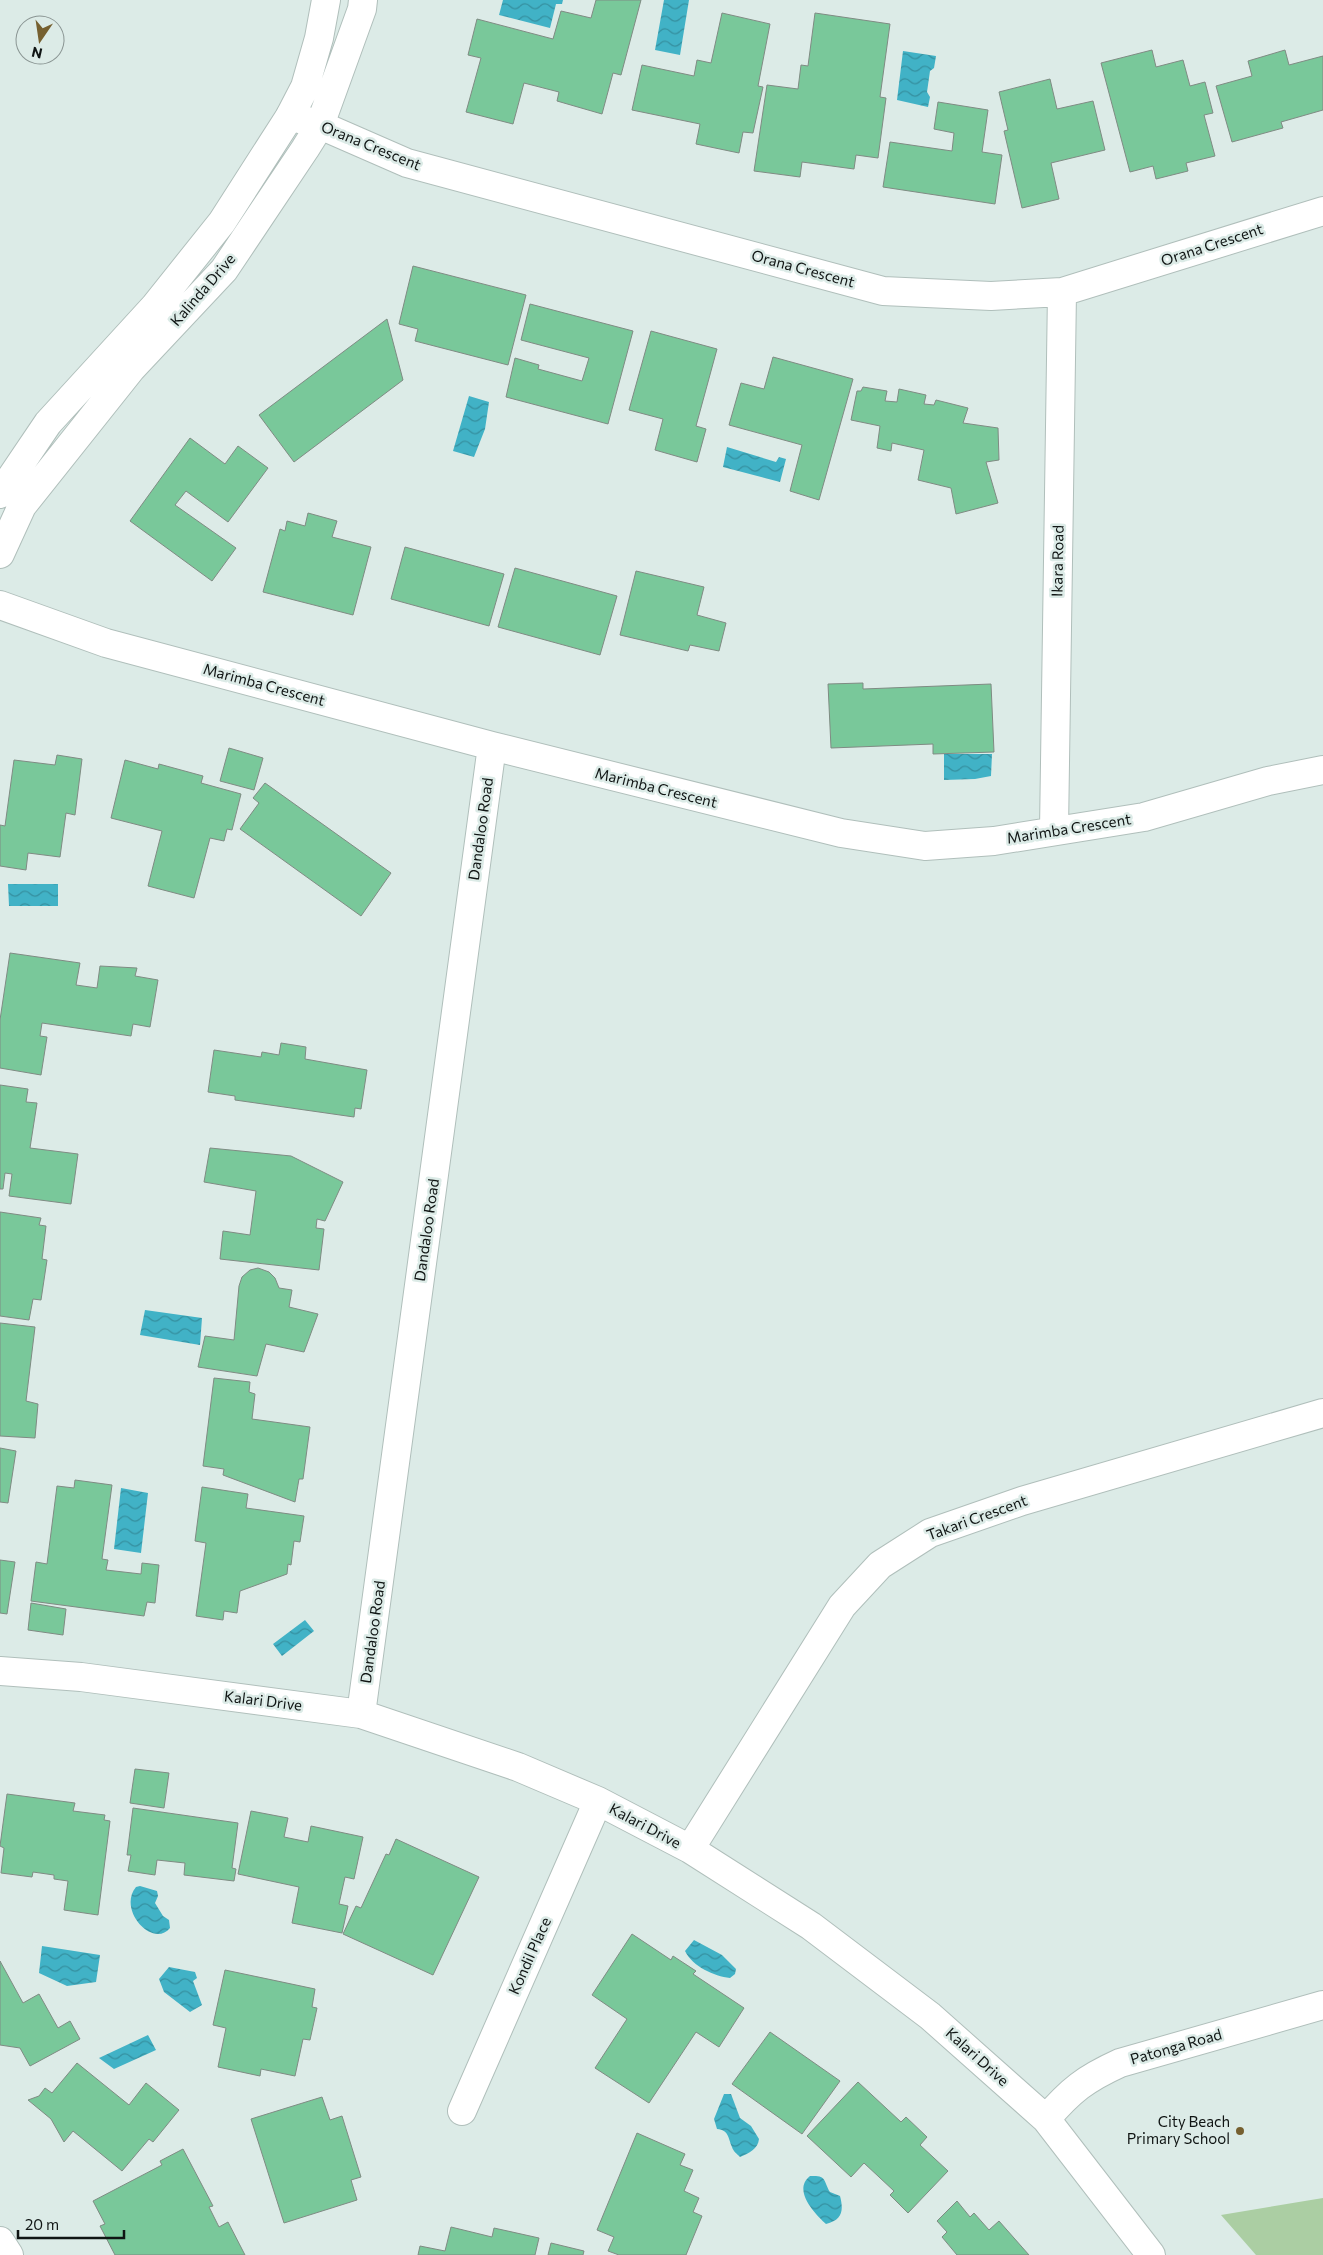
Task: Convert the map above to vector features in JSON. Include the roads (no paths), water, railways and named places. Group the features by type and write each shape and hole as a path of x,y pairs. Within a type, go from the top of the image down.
{"street":[{"name":"Kalinda Drive","path":"0,494 48,423 155,306 222,222 290,116 305,86 319,38 326,0"},
{"name":"Kalinda Drive","path":"0,554 22,506 132,369 224,270 320,125 362,9 363,0"},
{"name":"Orana Crescent","path":"290,116 320,125 407,163 883,291 991,296 1062,292 1323,211"},
{"name":"Ikara Road","path":"1054,830 1062,292"},
{"name":"Marimba Crescent","path":"0,604 106,643 492,746 842,833 925,846 994,841 1144,817 1268,781 1323,770"},
{"name":"Dandaloo Road","path":"362,1714 492,746"},
{"name":"Takari Crescent","path":"690,1849 842,1606 880,1565 930,1533 1012,1505 1323,1413"},
{"name":"Kalari Drive","path":"0,1672 80,1677 362,1714 518,1767 598,1801 690,1849 811,1926 930,2016 1046,2118 1151,2255"},
{"name":"Kondil Place","path":"462,2111 598,1801"},
{"name":"Patonga Road","path":"1046,2118 1070,2092 1091,2076 1120,2063 1323,2004"},
{"path":"0,2241 9,2255"}],"water":[{"path":"503,0 563,0 562,4 556,4 550,28 499,15"},
{"path":"664,0 689,0 680,55 655,50"},
{"path":"903,51 936,56 934,68 930,71 927,92 930,97 928,107 897,100"},
{"path":"469,396 489,402 485,429 474,457 453,451"},
{"path":"727,447 776,462 779,457 786,459 780,482 723,467"},
{"path":"944,754 992,754 991,776 975,779 944,780"},
{"path":"8,884 58,884 58,906 9,906"},
{"path":"145,1310 202,1318 200,1345 140,1335"},
{"path":"121,1488 148,1493 141,1553 114,1549"},
{"path":"305,1620 314,1631 282,1656 273,1644"},
{"path":"140,1886 157,1891 158,1896 155,1903 163,1916 169,1920 170,1928 163,1933 155,1934 147,1930 134,1916 131,1896 136,1887"},
{"path":"694,1940 722,1955 736,1969 735,1974 730,1978 717,1975 704,1970 693,1962 685,1951"},
{"path":"42,1946 100,1955 96,1982 67,1986 39,1973"},
{"path":"169,1967 195,1972 197,1978 193,1981 202,2005 190,2012 164,1992 159,1979"},
{"path":"148,2035 156,2050 114,2069 99,2058"},
{"path":"724,2094 731,2094 740,2118 751,2126 759,2139 755,2148 740,2157 733,2150 726,2133 717,2129 714,2119"},
{"path":"810,2176 822,2177 830,2192 840,2196 842,2210 836,2220 826,2224 807,2202 803,2188"}],"place":[{"name":"City Beach Primary School","path":"1240,2131"}]}
